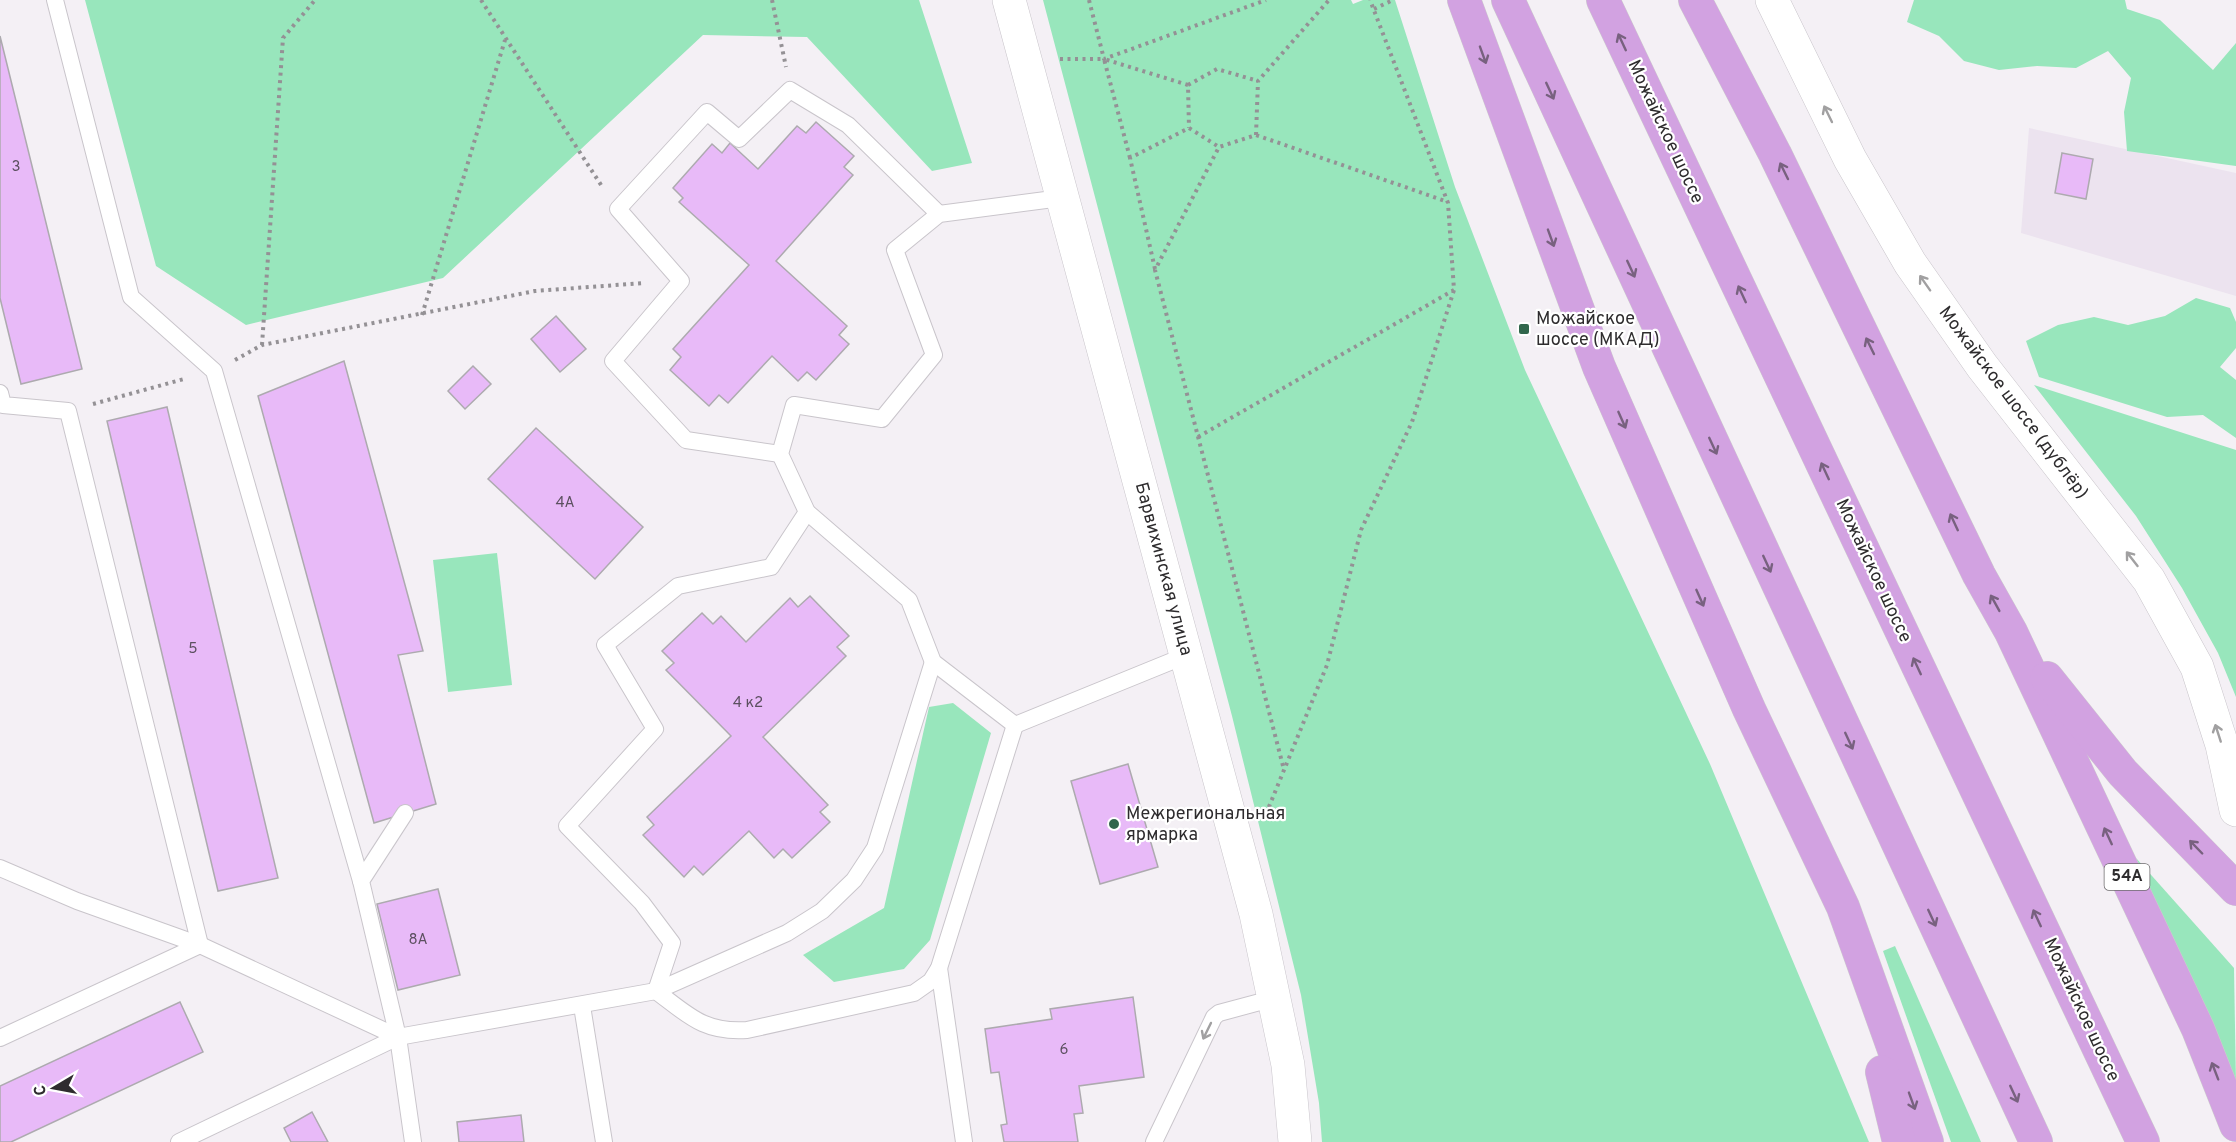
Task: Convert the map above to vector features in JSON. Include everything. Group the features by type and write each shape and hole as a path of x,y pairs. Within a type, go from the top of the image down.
{"main road":[{"path":"1464,0 1599,368 1749,709 1842,907 1927,1142"},
{"path":"1508,0 2036,1142"},
{"name":"Можайское шоссе","path":"1603,0 2144,1142"},
{"path":"1695,0 1780,164 1979,574 2011,632 2122,773 2236,889"},
{"name":"54А","path":"2011,632 2198,1029 2236,1125"},
{"path":"1842,907 1899,1142"}],"street":[{"name":"Барвихинская улица","path":"1009,0 1061,198 1234,827 1275,998 1288,1065 1295,1142"},
{"name":"Можайское шоссе (дублёр)","path":"1772,0 1850,159 1910,263 1982,366 2149,580 2197,667 2222,745 2236,810"}],"lane":[{"path":"55,0 131,297 214,372 361,881 398,1037 414,1142"},
{"path":"780,454 686,440 613,361 681,280 618,209 707,112 739,139 790,90 848,125 939,214"},
{"path":"1015,725 933,662 909,600 807,512 780,454 794,405 882,418 934,355 895,250 939,214 1061,198"},
{"path":"0,393 3,405 68,411 200,945"},
{"path":"656,991 672,944 642,903 567,826 655,729 605,645 678,586 771,567 807,512"},
{"path":"1015,725 1186,655"},
{"path":"179,1142 398,1037 656,991 787,933 822,911 854,880 875,848 933,662"},
{"path":"656,991 698,1023 728,1031 747,1030 914,993 931,981 939,968 1015,725"},
{"path":"361,881 405,813"},
{"path":"0,868 77,901 200,945 398,1037"},
{"path":"0,1038 200,945"},
{"path":"939,968 964,1142"},
{"path":"1154,1142 1214,1017 1219,1013 1275,998"},
{"path":"582,1006 604,1142"}],"path":[{"path":"262,345 282,38 315,0"},
{"path":"481,0 505,40 618,209"},
{"path":"772,0 790,90"},
{"path":"1089,0 1130,158 1155,270 1284,768"},
{"path":"1104,59 1266,0"},
{"path":"1256,135 1258,81 1329,0"},
{"path":"1234,827 1266,813 1327,665 1361,530 1412,422 1454,290 1448,203 1370,0"},
{"path":"1374,9 1393,0"},
{"path":"422,315 505,40"},
{"path":"1104,59 1188,85 1217,69 1258,81"},
{"path":"1188,85 1189,128"},
{"path":"1130,158 1189,128"},
{"path":"1189,128 1219,147"},
{"path":"1155,270 1219,147 1256,135 1448,203"},
{"path":"68,411 214,372 262,345 535,291 681,280"},
{"path":"1198,436 1454,290"}],"shaded area":[{"path":"2029,128 2236,173 2236,296 2021,233"}],"green space":[{"path":"85,0 919,0 972,163 932,171 807,37 703,35 443,278 246,325 156,266"},
{"path":"1043,0 1351,0 1353,4 1363,0 1395,0 1455,187 1525,370 1710,764 1869,1142 1322,1142 1319,1103 1301,995 1232,716"},
{"path":"1914,0 2125,0 2127,9 2160,20 2213,70 2236,43 2236,166 2127,151 2124,112 2131,78 2108,51 2076,68 2037,66 1999,70 1964,61 1939,36 1907,22"},
{"path":"2196,298 2230,308 2236,322 2236,348 2220,367 2236,380 2236,438 2203,415 2167,417 2039,377 2026,341 2058,325 2094,317 2128,325 2165,316"},
{"path":"2034,385 2236,450 2236,697 2218,653 2182,588 2136,516"},
{"path":"497,553 512,685 448,692 433,560"},
{"path":"953,703 991,733 930,940 904,969 834,982 803,955 884,908 929,707"},
{"path":"2136,858 2234,968 2236,1085"},
{"path":"1895,946 1981,1142 1951,1142 1883,951"}],"building":[{"path":"0,36 82,369 21,384 0,298"},
{"path":"816,122 854,156 844,167 853,175 776,261 847,326 839,335 849,344 816,380 807,372 798,381 772,356 728,403 719,395 709,406 670,370 681,357 673,349 749,265 679,202 683,198 673,188 712,144 722,153 730,143 758,169 797,126 806,133"},
{"path":"2062,153 2093,159 2086,199 2055,193"},
{"path":"556,316 586,349 560,372 531,339"},
{"path":"344,361 423,651 398,655 436,804 374,823 258,396"},
{"path":"473,366 491,384 465,409 448,391"},
{"path":"167,407 278,878 218,891 107,421"},
{"path":"536,428 643,527 595,579 488,479"},
{"path":"810,596 849,636 837,647 846,656 763,737 828,805 820,812 830,822 792,858 783,849 774,858 749,831 703,875 694,866 684,877 643,835 654,825 647,817 731,736 666,670 674,663 662,651 702,613 713,624 721,616 746,642 790,598 798,607"},
{"name":"Межрегиональная ярмарка","path":"1128,764 1158,867 1100,884 1071,781"},
{"path":"438,889 460,975 398,990 377,904"},
{"path":"1133,997 1144,1077 1079,1086 1083,1113 1074,1114 1078,1142 1004,1142 1001,1125 1007,1124 999,1072 991,1073 985,1029 1052,1019 1050,1009"},
{"path":"180,1002 203,1052 11,1142 0,1142 0,1086"},
{"path":"312,1112 328,1142 291,1142 284,1128"},
{"path":"521,1115 524,1142 459,1142 457,1122"}],"place":[{"name":"Можайское шоссе (МКАД)","path":"1524,329"},
{"name":"Межрегиональная ярмарка","path":"1114,824"}]}
